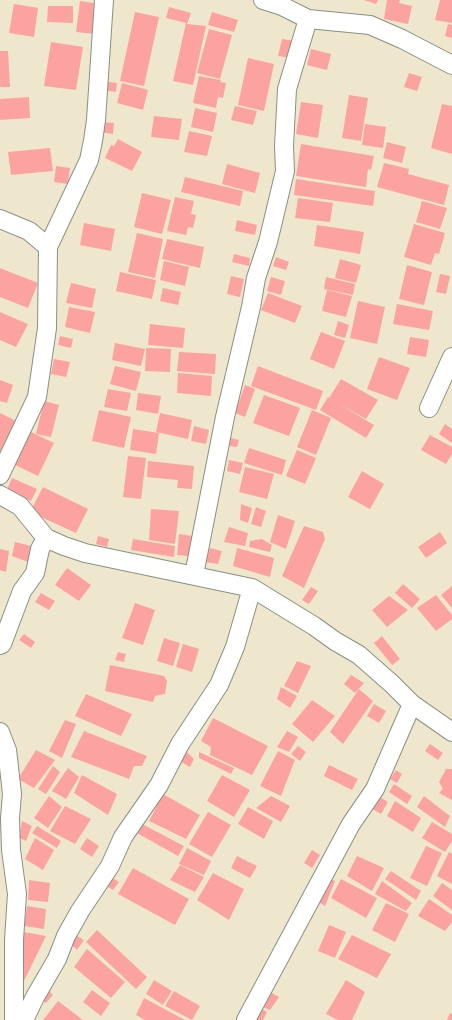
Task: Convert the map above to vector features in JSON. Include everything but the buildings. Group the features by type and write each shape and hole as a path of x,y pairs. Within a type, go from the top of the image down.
{"street":[{"path":"0,475 37,397 47,328 48,247 89,160 93,142 96,120 104,0"},
{"path":"263,0 282,6 308,19 370,26 402,39 452,65"},
{"path":"194,575 225,417 251,306 256,278 268,242 285,171 284,146 287,89 308,19"},
{"path":"0,219 29,231 48,247"},
{"path":"429,408 452,357"},
{"path":"0,495 20,506 46,538 85,553 252,588 359,655 412,704 452,732"},
{"path":"0,645 2,644 22,591 35,573 40,549 46,538"},
{"path":"24,1020 35,996 57,959 66,936 80,911 110,866 124,837 159,785 180,744 220,685 235,647 252,588"},
{"path":"246,1020 350,824 375,789 412,704"},
{"path":"0,732 7,750 10,774 12,794 10,818 11,850 17,894 14,940 14,1020"}]}
